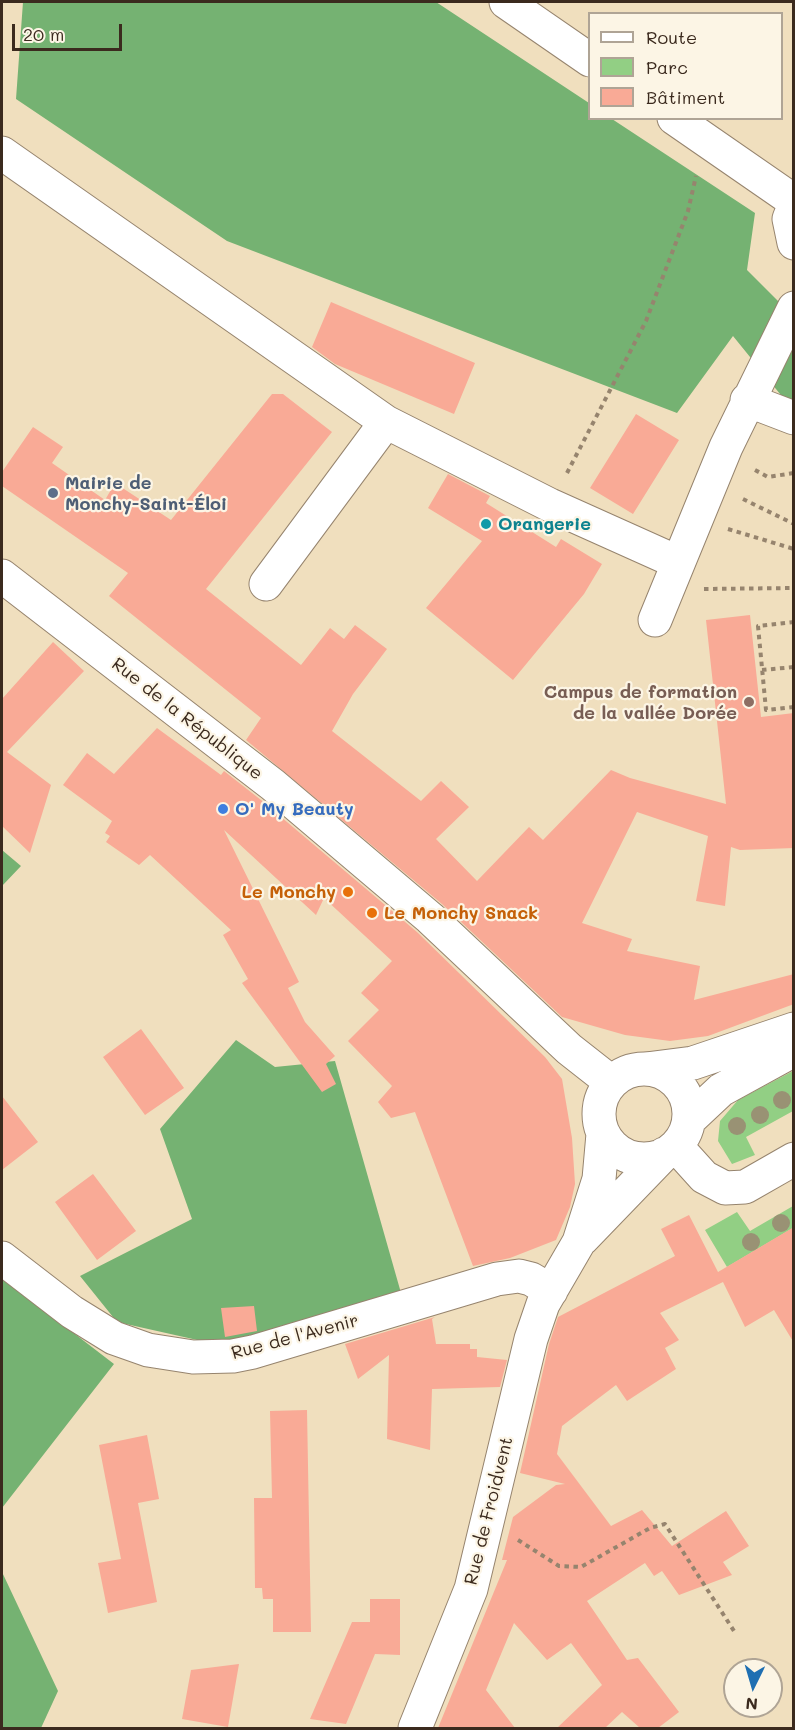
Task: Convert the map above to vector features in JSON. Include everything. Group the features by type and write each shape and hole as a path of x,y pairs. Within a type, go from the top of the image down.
{"street":[{"path":"506,2 588,59"},
{"path":"677,120 794,201"},
{"path":"2,153 386,422 550,505 672,576"},
{"path":"794,206 789,219 794,243"},
{"path":"655,620 694,518 747,400 794,308"},
{"path":"747,400 794,418"},
{"path":"266,584 386,422"},
{"name":"Rue de la République","path":"2,576 273,785 430,918 569,1049 611,1082"},
{"path":"551,1291 579,1242 598,1179 603,1134 599,1119 600,1103 611,1082 624,1074 704,1060 794,1029"},
{"path":"579,1242 721,1090 794,1050"},
{"path":"603,1134 613,1146 633,1158 648,1159 676,1140 685,1096 676,1082 662,1073 646,1069"},
{"path":"676,1140 704,1177 725,1188 745,1187 794,1159"},
{"name":"Rue de l'Avenir","path":"2,1258 98,1330 148,1350 193,1357 233,1356 253,1352 496,1279 519,1276 531,1279 551,1291"},
{"name":"Rue de Froidvent","path":"415,1728 464,1609 488,1520 531,1339 543,1304 551,1291"}],"path":[{"path":"550,505 646,321 688,211 705,140"},
{"path":"710,483 794,524"},
{"path":"694,518 794,549"},
{"path":"672,576 794,588"},
{"path":"794,622 758,626 766,710 794,707"},
{"path":"762,670 794,667"},
{"path":"488,1520 559,1566 581,1567 650,1528 665,1524 734,1631"}],"green space":[{"path":"23,2 436,2 588,102 588,120 614,120 755,213 747,270 793,316 793,410 733,336 677,413 227,241 16,99"},
{"path":"2,850 21,866 2,886"},
{"path":"236,1040 275,1067 335,1061 403,1300 224,1346 117,1322 80,1276 192,1219 160,1129"},
{"path":"793,1071 793,1111 746,1137 755,1155 732,1164 718,1141 720,1121 738,1100"},
{"path":"793,1206 793,1228 727,1267 705,1230 737,1212 750,1231"},
{"path":"2,1278 114,1364 2,1508"},
{"path":"2,1572 58,1691 41,1728 2,1728"}],"building":[{"path":"331,302 475,363 454,414 335,364 312,347"},
{"path":"272,394 283,394 332,432 206,589 301,665 330,628 344,639 355,625 387,649 353,694 332,731 421,801 441,781 469,807 436,839 477,881 529,827 543,840 611,770 630,778 726,804 706,620 750,615 761,717 794,713 794,848 740,850 731,847 725,906 696,901 708,836 637,812 582,923 632,939 627,951 700,966 694,1000 794,974 794,1004 708,1036 670,1041 625,1035 562,1017 442,904 246,740 261,718 109,596 128,573 2,486 2,472 33,427 63,447 52,463 105,500 115,483 171,520"},
{"path":"636,414 679,440 633,514 590,488"},
{"path":"448,474 490,496 486,503 556,547 561,539 602,564 584,594 513,680 426,608 482,541 428,508"},
{"path":"53,642 84,671 7,752 51,785 30,853 2,826 2,699"},
{"path":"157,728 221,775 224,771 261,800 417,932 545,1057 562,1079 572,1138 575,1184 570,1207 556,1240 510,1258 473,1266 415,1112 391,1118 378,1102 392,1086 348,1041 379,1010 361,993 392,961 324,898 316,915 224,830 299,982 288,988 305,1022 335,1056 326,1064 336,1084 322,1092 242,983 248,979 223,935 231,930 150,855 139,865 106,842 110,836 105,833 112,821 63,785 87,753 114,774"},
{"path":"141,1029 184,1088 145,1115 103,1057"},
{"path":"2,1096 38,1142 2,1170"},
{"path":"93,1174 136,1231 97,1260 55,1202"},
{"path":"689,1215 718,1272 794,1227 794,1343 774,1310 745,1327 723,1282 660,1313 679,1340 665,1348 676,1369 627,1401 616,1385 562,1426 557,1454 611,1526 642,1510 672,1546 726,1511 749,1546 723,1562 732,1575 679,1595 662,1571 654,1576 645,1563 587,1601 627,1660 638,1658 679,1712 658,1728 640,1728 622,1712 605,1728 557,1728 602,1685 571,1643 547,1660 514,1623 486,1690 515,1728 438,1728 507,1560 502,1560 513,1517 556,1485 565,1484 520,1473 549,1344 558,1317 675,1256 661,1229"},
{"path":"254,1306 257,1331 225,1337 221,1308"},
{"path":"435,1317 432,1319 436,1344 470,1344 470,1349 477,1349 477,1357 507,1360 500,1387 432,1389 430,1450 387,1439 389,1355 358,1379 345,1344"},
{"path":"307,1410 311,1632 273,1632 273,1599 263,1599 262,1588 255,1588 254,1498 272,1498 270,1411"},
{"path":"147,1435 159,1499 138,1503 157,1602 108,1613 98,1563 121,1559 99,1445"},
{"path":"370,1599 400,1599 400,1655 375,1654 346,1724 310,1719 352,1622 370,1622"},
{"path":"239,1664 228,1727 182,1719 191,1670"}],"place":[{"name":"Mairie de Monchy-Saint-Éloi","path":"53,493"},
{"name":"Orangerie","path":"486,524"},
{"name":"Campus de formation de la vallée Dorée","path":"749,702"},
{"name":"O' My Beauty","path":"223,809"},
{"name":"Le Monchy","path":"348,892"},
{"name":"Le Monchy Snack","path":"372,913"}]}
